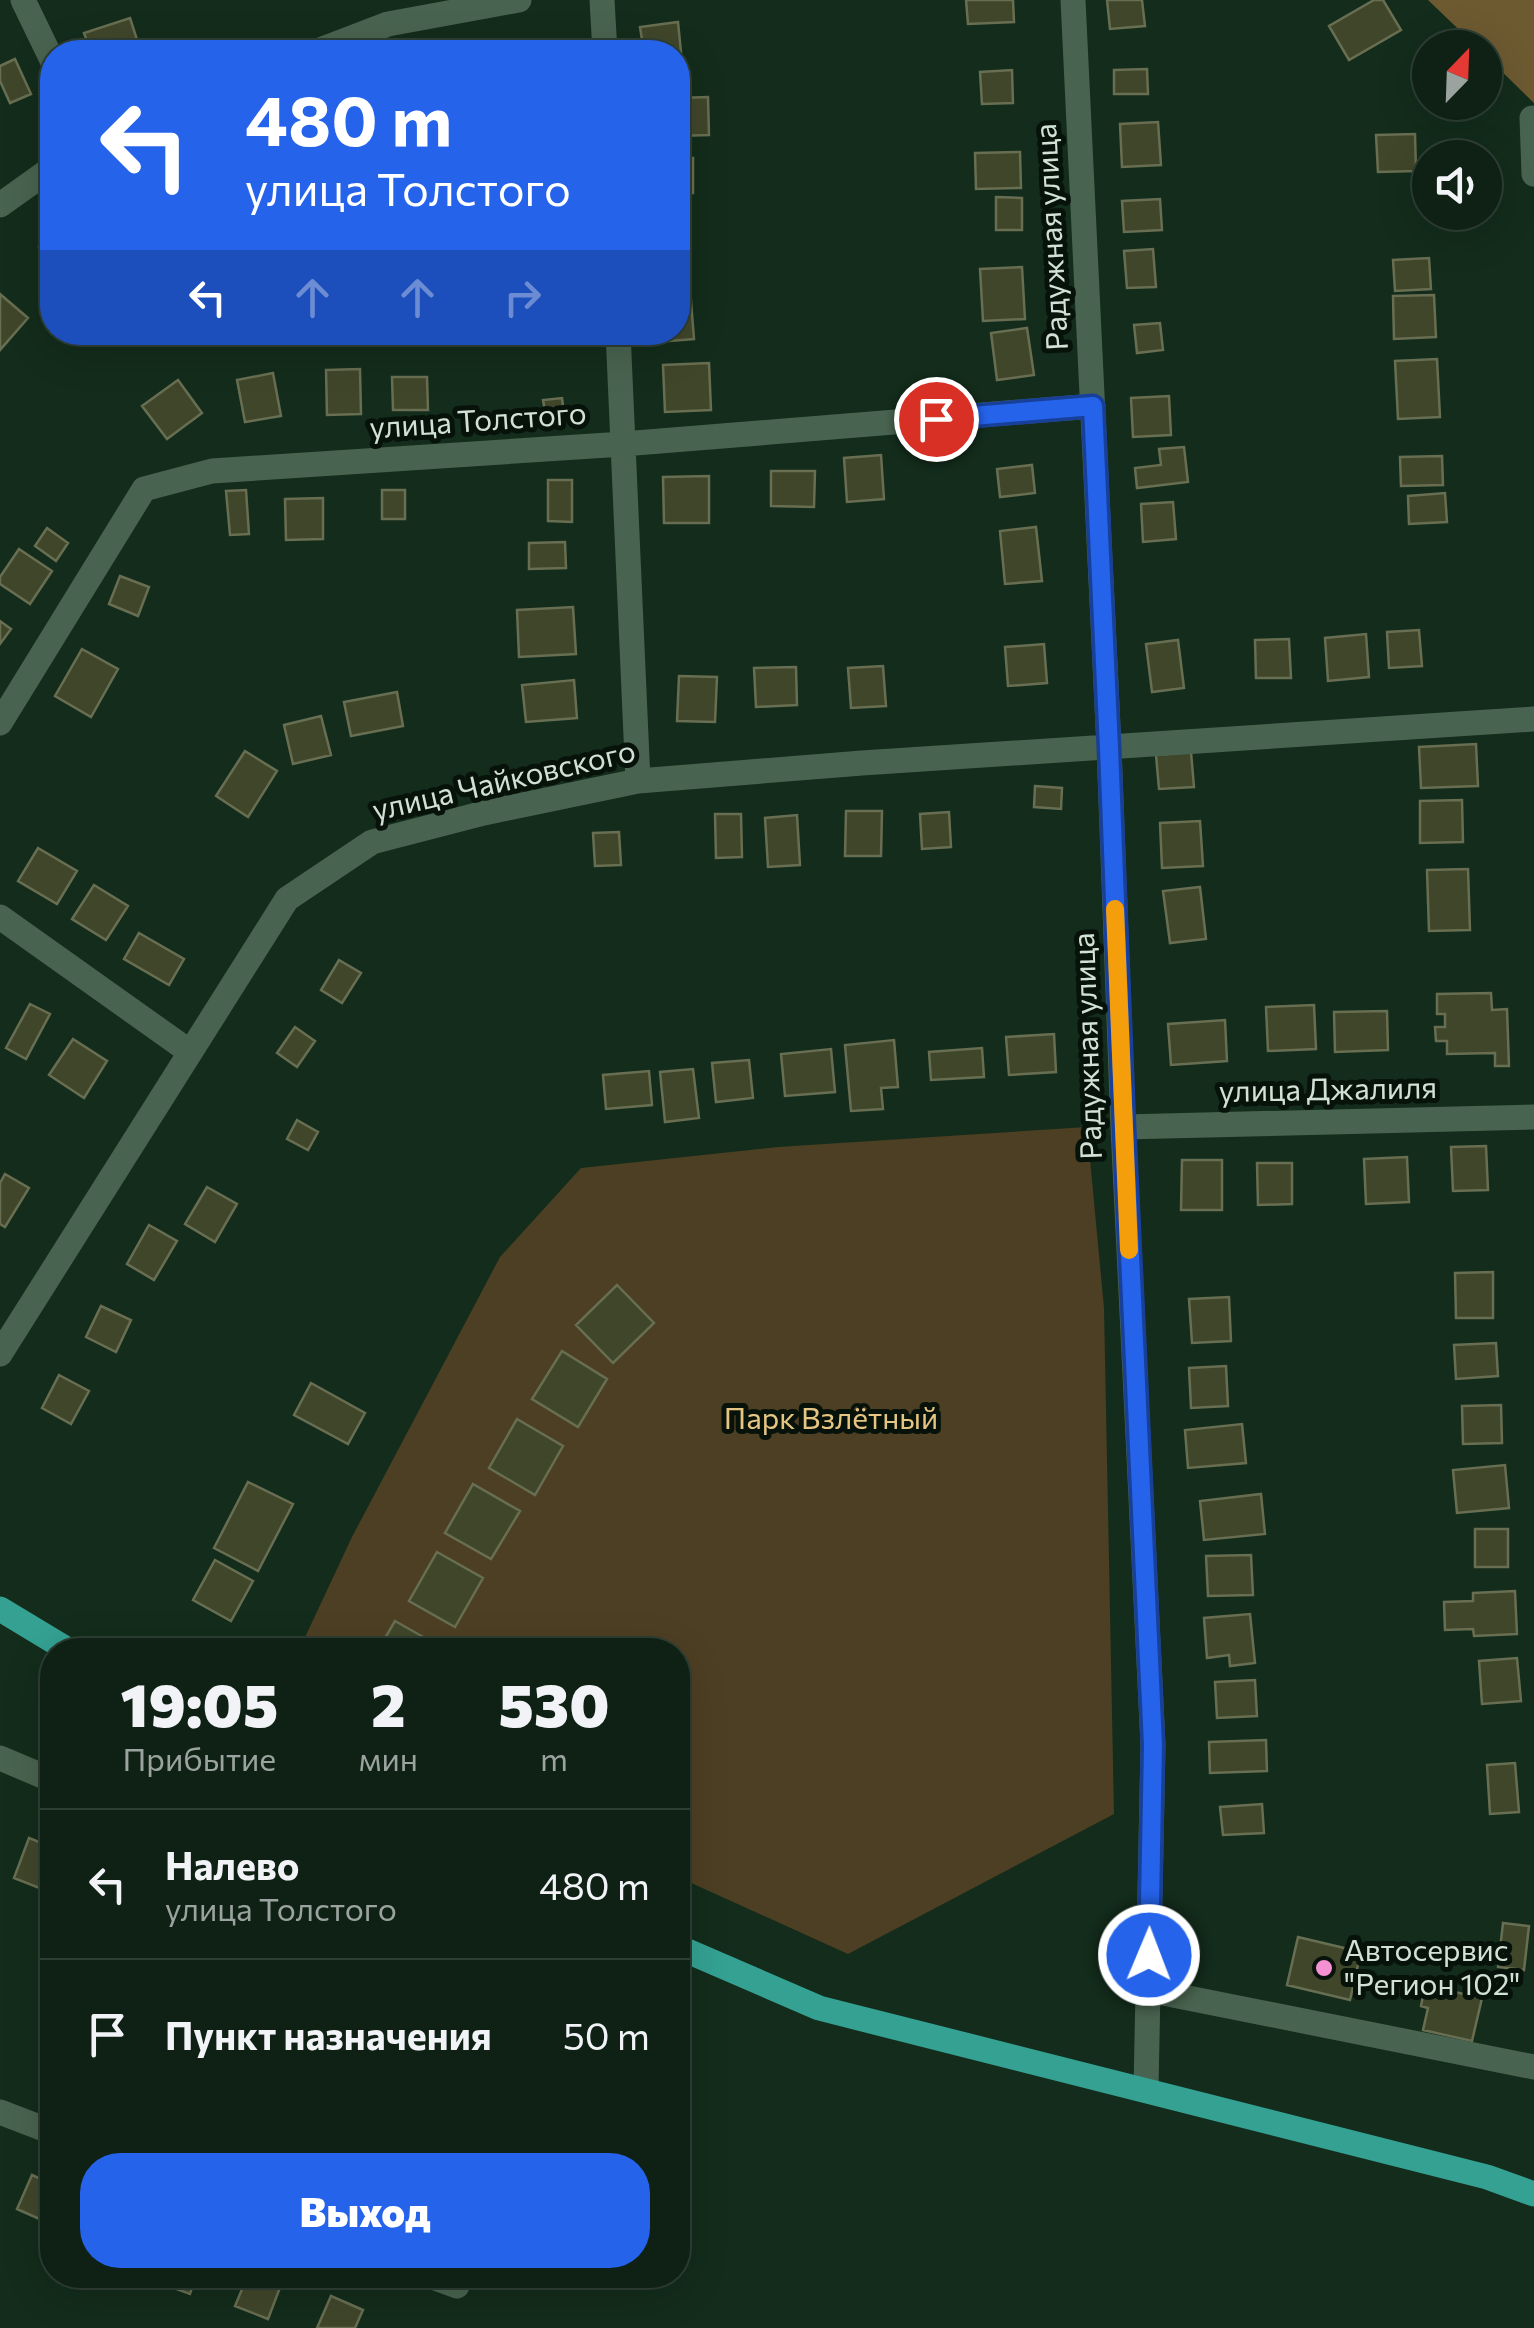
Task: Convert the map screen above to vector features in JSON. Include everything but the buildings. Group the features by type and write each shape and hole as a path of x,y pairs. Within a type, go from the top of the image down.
{"main road":[{"path":"0,1609 48,1638"},
{"path":"690,1952 819,2008 1487,2177 1534,2194"}],"street":[{"path":"23,0 42,40"},
{"path":"346,40 388,24 519,0"},
{"path":"602,0 604,40"},
{"name":"Радужная улица","path":"1073,0 1153,1745 1146,2089"},
{"path":"1532,118 1534,174"},
{"path":"0,205 40,177"},
{"path":"619,345 638,780"},
{"name":"улица Толстого","path":"0,723 144,489 212,471 623,444 1093,406"},
{"name":"улица Чайковского","path":"0,1354 286,899 372,842 638,780 1534,719"},
{"path":"0,917 190,1052"},
{"name":"улица Джалиля","path":"1124,1128 1534,1117"},
{"path":"0,1758 40,1775"},
{"path":"1148,1990 1534,2067"},
{"path":"0,2112 40,2127"}],"green space":[{"name":"Парк Взлётный","path":"1087,1127 1104,1308 1114,1814 848,1954 690,1882 690,1638 305,1638 352,1537 500,1257 581,1168 778,1147"}],"shaded area":[{"path":"1428,0 1534,0 1534,103 1502,72 1502,30 1459,30"}],"slow traffic":[{"path":"1115,909 1129,1250"}],"place":[{"name":"Автосервис \"Регион 102\"","path":"1324,1968"}],"route":[{"path":"936,419 1093,406 1153,1745 1149,1955"}]}
